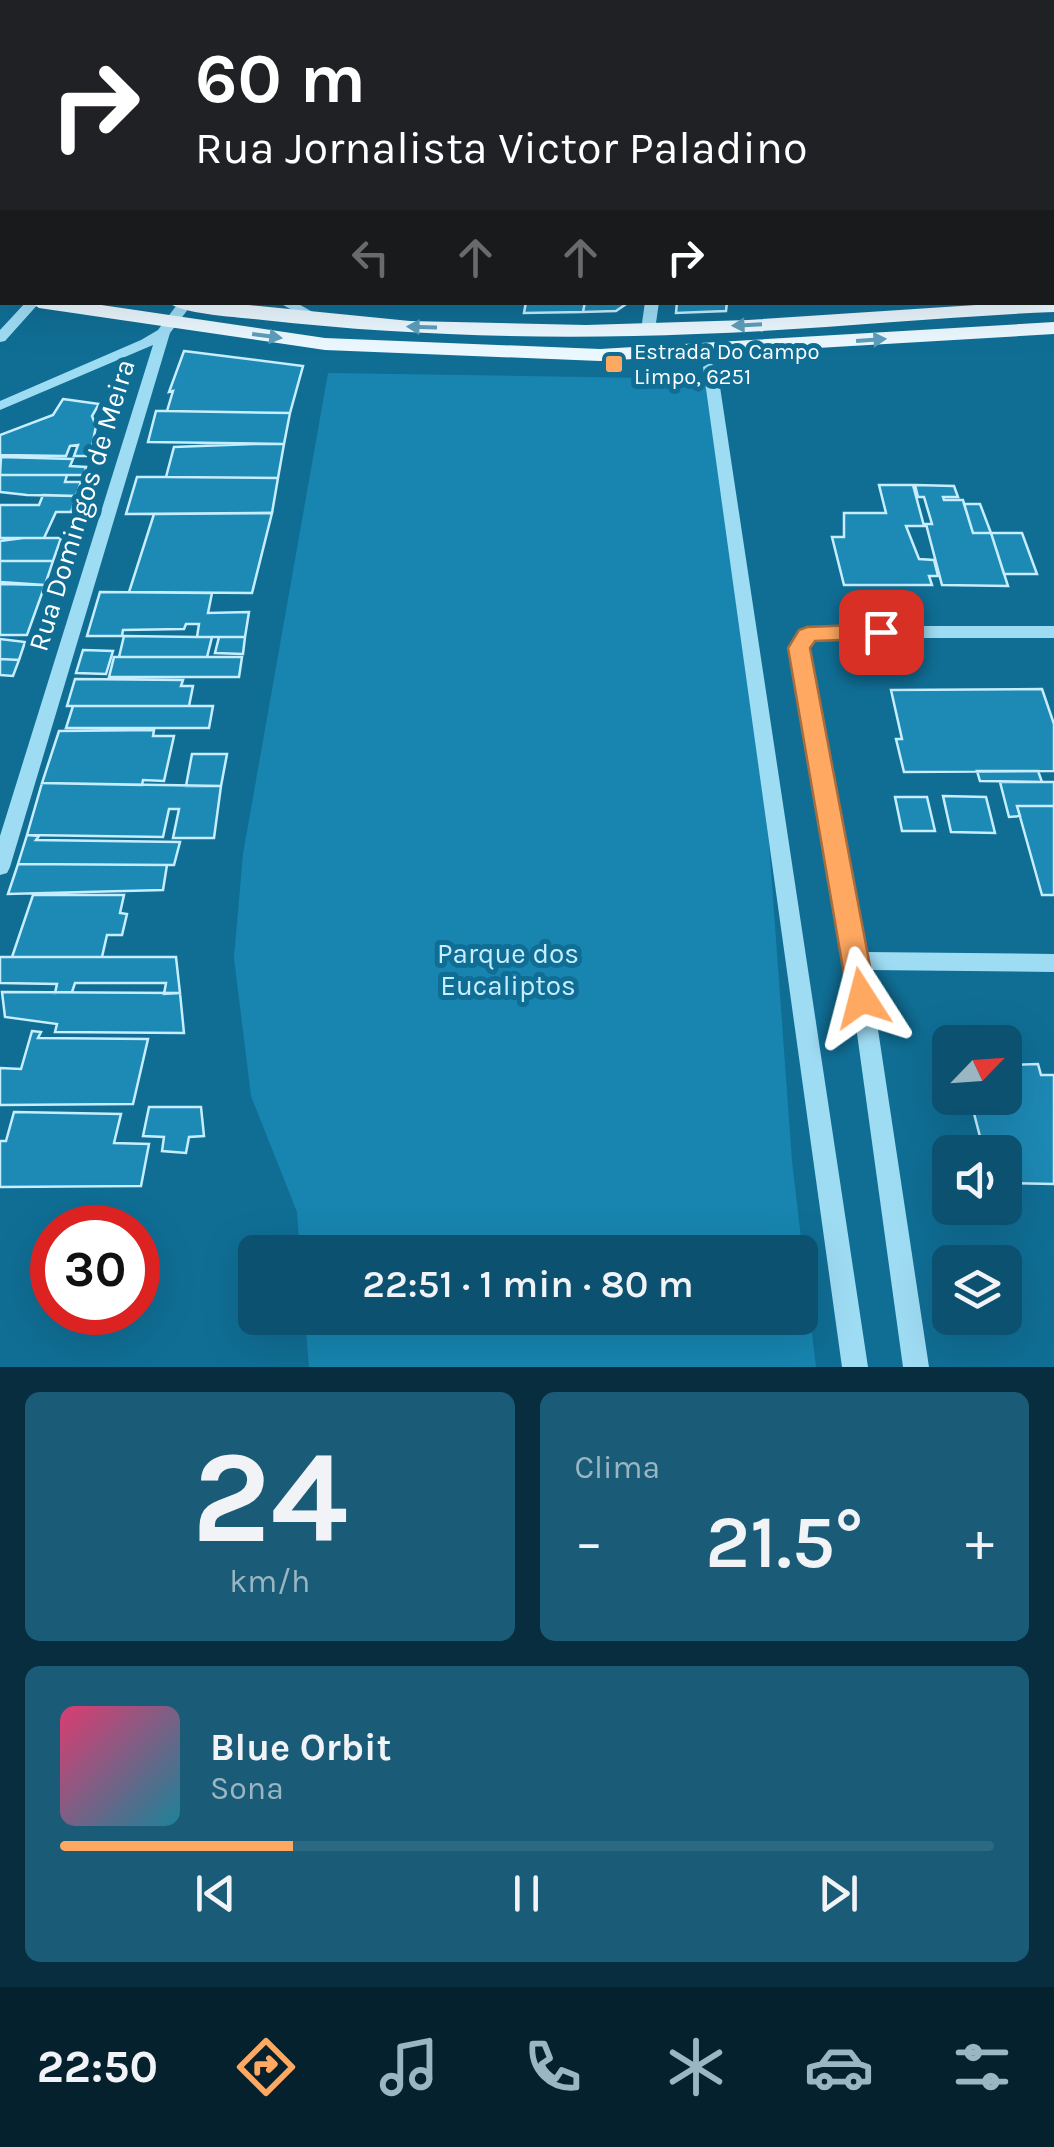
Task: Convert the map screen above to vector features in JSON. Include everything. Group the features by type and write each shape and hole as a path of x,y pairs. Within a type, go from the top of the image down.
{"main road":[{"path":"60,305 325,344 600,355 1054,328"},
{"path":"194,305 318,319 519,330 648,330 1054,306"}],"street":[{"path":"0,338 34,305"},
{"path":"290,305 318,319"},
{"path":"648,330 652,305"},
{"path":"0,406 170,319"},
{"name":"Rua Domingos de Meira","path":"0,867 170,319"},
{"path":"710,367 855,1367"},
{"path":"916,1367 857,961 799,648 807,635 1054,632"},
{"path":"857,961 1054,963"}],"green space":[{"name":"Parque dos Eucaliptos","path":"328,373 709,379 769,843 801,1235 299,1235 297,1212 251,1096 234,958 243,854"},
{"name":"Parque dos Eucaliptos","path":"306,1335 812,1335 816,1367 309,1367"}],"building":[{"path":"525,305 584,305 583,312 524,313"},
{"path":"584,305 625,305 616,311 583,312"},
{"path":"677,305 727,305 726,311 676,313"},
{"path":"184,351 303,366 290,413 167,411 173,391 169,392"},
{"path":"63,399 99,404 92,416 96,426 90,456 74,456 78,445 70,446 66,456 0,455 0,435 53,415"},
{"path":"156,411 290,413 284,444 148,442"},
{"path":"284,444 278,478 166,477 174,447"},
{"path":"1,457 73,459 70,466 86,467 84,475 0,475"},
{"path":"0,475 67,475 65,482 81,482 76,496 27,495 0,492"},
{"path":"137,477 278,478 272,513 126,514"},
{"path":"879,485 913,485 924,526 906,526 919,559 934,560 938,576 929,576 932,585 844,585 832,537 844,537 844,513 886,513"},
{"path":"915,485 954,486 958,497 943,497 944,500 963,500 973,533 991,533 1008,586 942,585 926,524 932,524 924,497 918,497"},
{"path":"43,495 76,496 71,512 56,512 44,538 0,538 0,505 39,505"},
{"path":"964,504 980,504 991,533 973,533"},
{"path":"272,513 252,593 129,592 154,514"},
{"path":"991,533 1022,533 1037,574 1004,574"},
{"path":"61,538 53,561 0,561 0,541"},
{"path":"0,561 53,561 45,585 0,582"},
{"path":"0,584 45,585 27,635 0,635"},
{"path":"100,592 212,593 208,613 249,612 245,637 197,637 199,624 186,624 184,629 123,630 122,636 87,636"},
{"path":"124,636 212,637 207,657 119,657"},
{"path":"219,637 245,637 243,654 215,653"},
{"path":"0,639 25,642 19,660 0,659"},
{"path":"83,650 113,651 106,674 76,673"},
{"path":"114,657 242,657 239,677 109,677"},
{"path":"0,659 19,660 13,676 0,675"},
{"path":"75,679 183,680 181,686 193,686 189,706 67,706"},
{"path":"1042,689 1054,724 1054,771 904,772 896,739 902,739 891,690"},
{"path":"73,706 213,706 209,728 66,728"},
{"path":"154,730 153,736 174,736 164,781 143,780 142,785 42,783 59,731"},
{"path":"192,754 227,754 221,786 186,786"},
{"path":"977,771 1038,771 1042,782 980,781"},
{"path":"1000,782 1054,782 1054,806 1017,806 1020,816 1009,817"},
{"path":"42,783 221,786 214,838 173,838 179,809 169,809 163,837 27,835"},
{"path":"943,796 986,797 995,833 951,832"},
{"path":"895,797 927,797 935,831 902,831"},
{"path":"1017,806 1054,806 1054,895 1042,895"},
{"path":"27,835 39,836 36,840 180,842 174,865 18,864"},
{"path":"18,864 167,865 163,890 8,894"},
{"path":"33,895 124,895 120,913 127,914 122,935 107,935 102,957 12,957"},
{"path":"0,957 176,957 180,993 164,994 166,983 75,983 72,992 55,993 57,984 0,983"},
{"path":"2,992 180,993 184,1033 55,1032 57,1024 5,1017"},
{"path":"32,1031 41,1032 38,1038 148,1039 133,1104 0,1105 0,1068 21,1069"},
{"path":"1022,1064 1038,1064 1041,1075 1054,1075 1054,1184 1022,1183 1022,1135 980,1135 974,1115 1022,1115"},
{"path":"149,1107 201,1107 204,1136 189,1137 186,1153 162,1151 164,1137 143,1136"},
{"path":"14,1112 121,1114 114,1143 149,1144 141,1186 0,1187 0,1141 6,1141"}],"place":[{"name":"Estrada Do Campo Limpo, 6251","path":"614,364"}],"route":[{"path":"862,998 799,648 807,635 881,632"}]}
